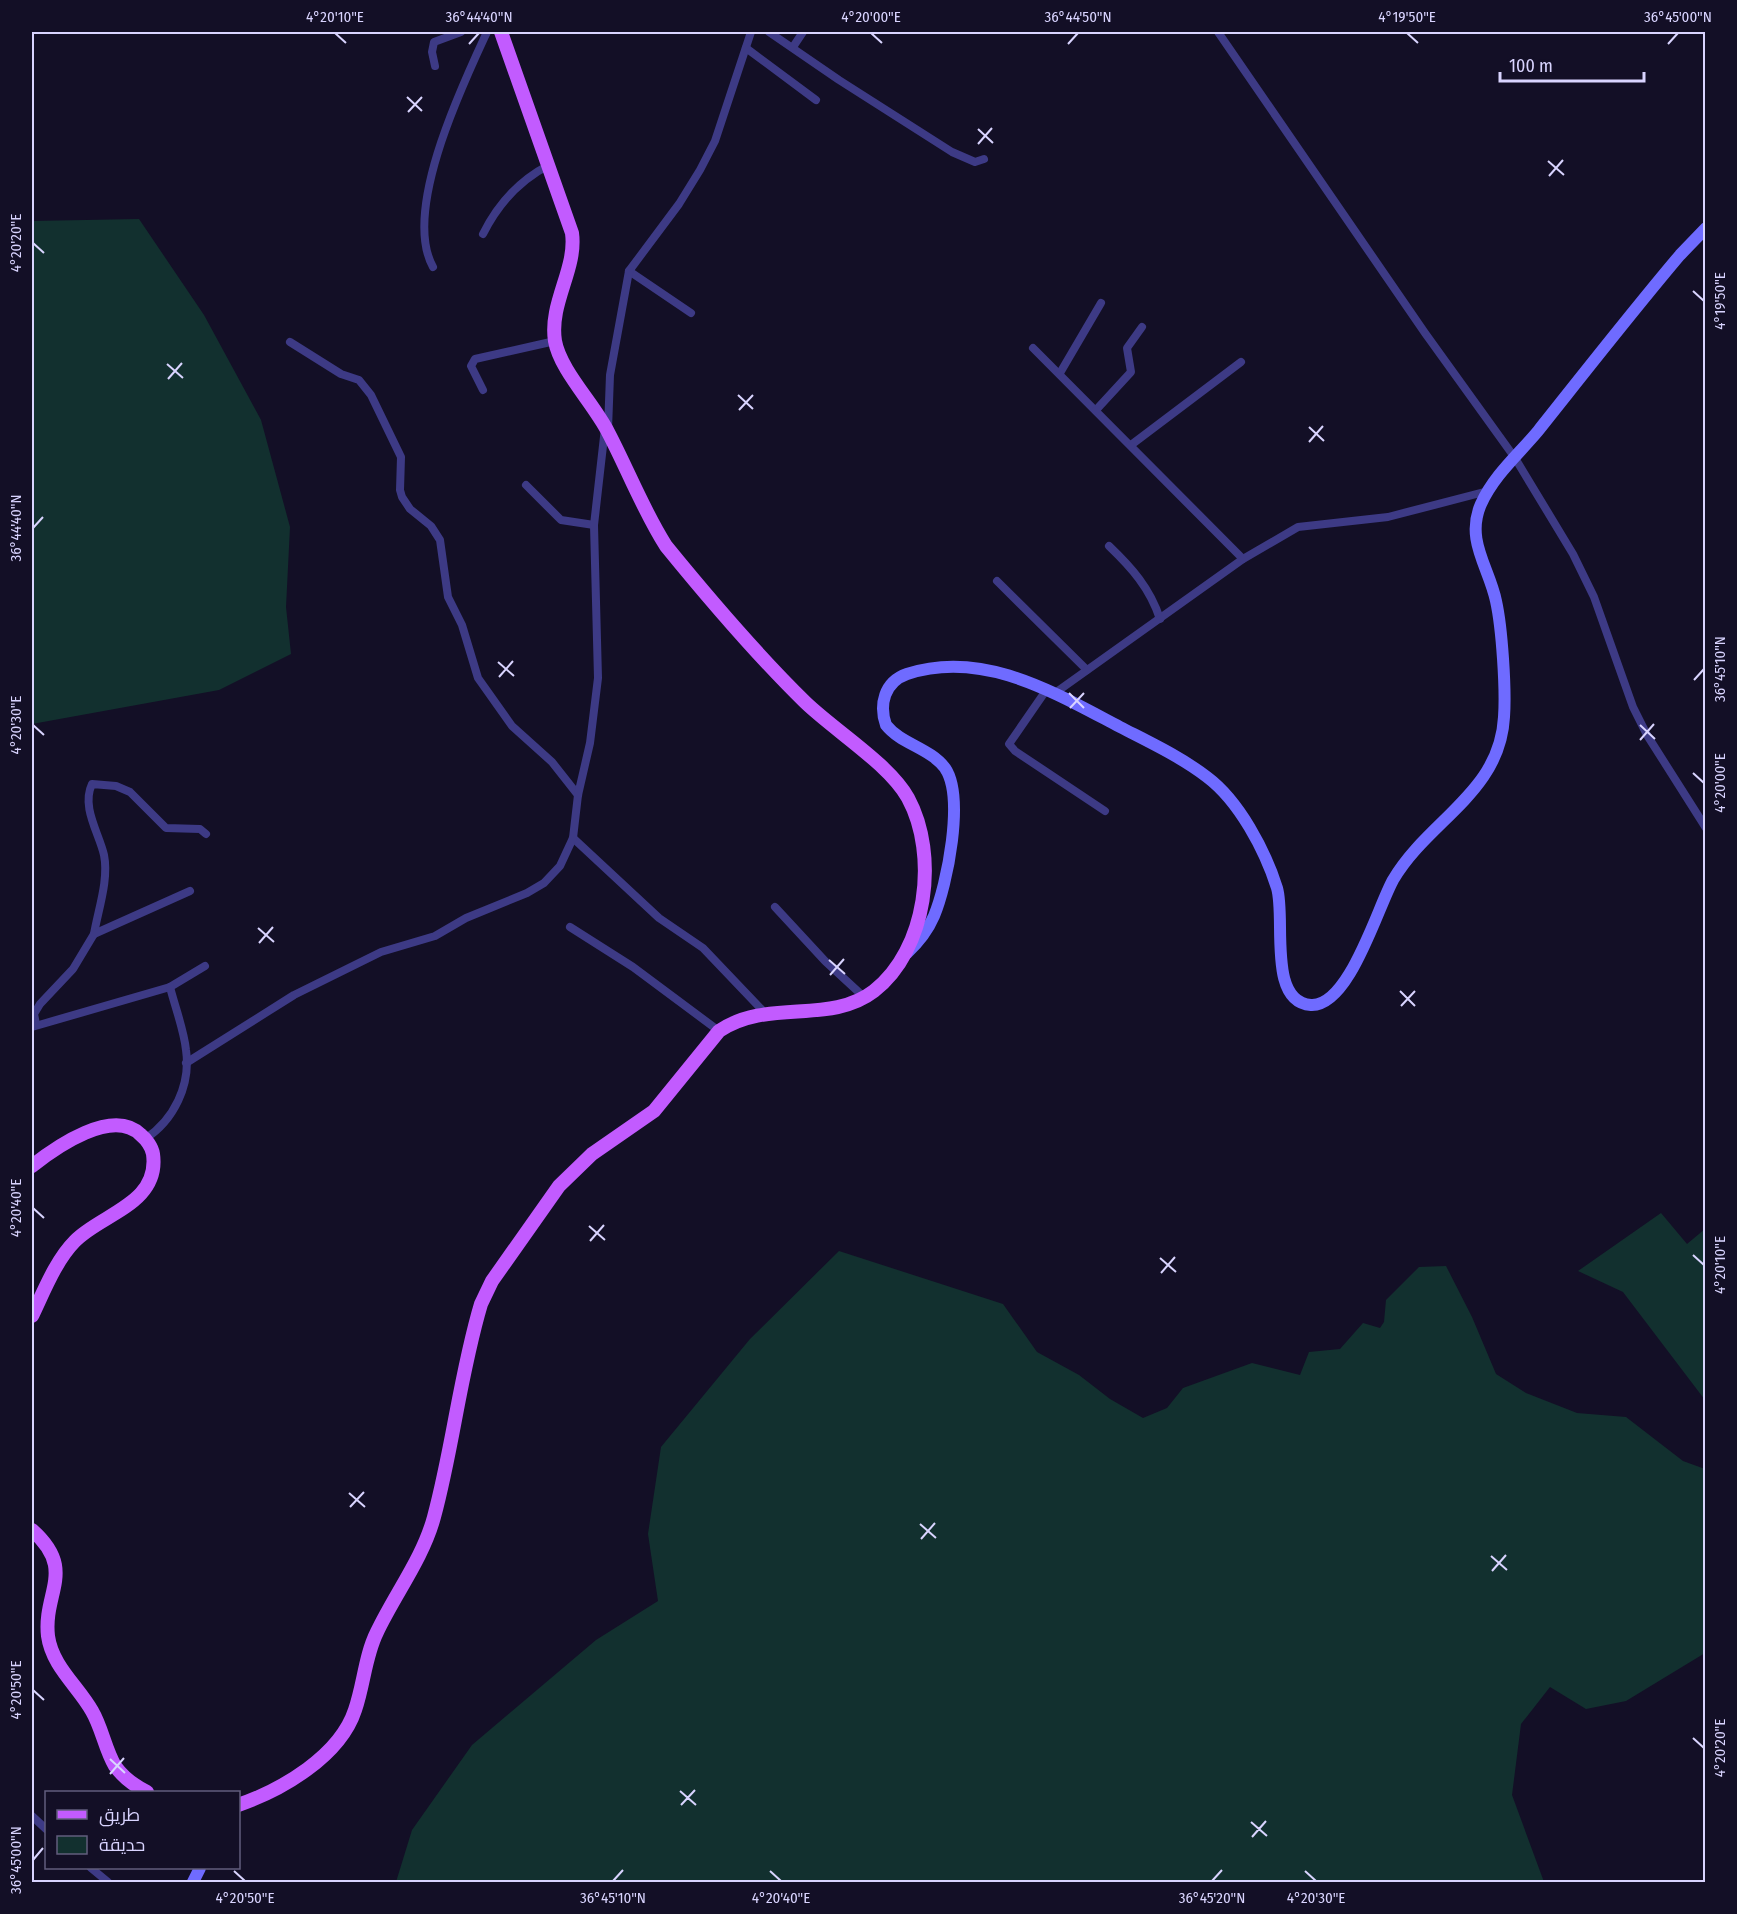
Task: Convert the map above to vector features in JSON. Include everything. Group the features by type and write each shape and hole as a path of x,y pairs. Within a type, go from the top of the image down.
{"main road":[{"path":"501,32 570,221 573,240 556,309 555,341 563,360 606,429 653,526 693,579 792,689 891,778 908,799 923,839 925,869 924,897 903,955"},
{"path":"240,1804 252,1800 304,1770 346,1733 355,1711 377,1633 408,1576 433,1519 474,1328 492,1281 559,1186 575,1168 654,1111 719,1031 740,1018 765,1012 831,1008 864,997 883,982 903,955 925,933 940,901 952,834 953,807 950,780 945,768 933,757 886,725 882,706 886,692 899,677 947,668 977,669 1008,675 1052,691 1167,752 1207,777 1225,792 1240,810 1277,888 1281,910 1281,959 1286,988 1292,997 1302,1003 1314,1006 1326,1002 1337,993 1350,975 1393,881 1411,853 1476,789 1493,766 1501,745 1504,715 1496,600 1480,560 1474,533 1479,508 1493,481 1515,458 1665,272 1706,228"},
{"path":"32,1166 97,1128 121,1125 133,1127 145,1139 153,1152 152,1176 141,1194 112,1217 76,1239 32,1316"},
{"path":"32,1530 42,1539 52,1555 56,1573 48,1621 51,1648 66,1675 92,1710 115,1766 132,1783 145,1791"}],"street":[{"path":"435,66 432,52 434,42 461,32"},
{"path":"433,267 427,254 423,217 430,179 455,108 488,32"},
{"path":"186,1063 294,995 361,961 396,946 435,936 466,918 537,888 560,866 573,838 578,795 590,743 598,678 594,525 610,375 629,270 673,212 700,170 715,141 751,32"},
{"path":"769,32 952,152 975,162 984,159"},
{"path":"793,47 803,32"},
{"path":"1218,32 1418,324 1515,458 1573,554 1594,597 1633,707 1647,735 1706,828"},
{"path":"746,48 816,100"},
{"path":"483,234 509,194 529,175 549,165"},
{"path":"629,270 691,313"},
{"path":"1060,373 1101,303"},
{"path":"1096,410 1131,372 1127,348 1142,327"},
{"path":"483,390 471,366 475,359 555,341"},
{"path":"290,342 341,374 359,381 371,395 401,457 400,490 402,497 410,509 431,526 440,540 448,597 462,625 478,678 512,726 552,762 578,795"},
{"path":"1033,348 1243,559"},
{"path":"1131,446 1241,363"},
{"path":"526,485 561,520 594,525"},
{"path":"1104,811 1011,747 1010,741 1052,691 1087,670 1243,559 1306,524 1388,517 1488,491"},
{"path":"1109,546 1130,566 1149,592 1160,619"},
{"path":"998,581 1087,670"},
{"path":"205,966 170,987 69,1018 34,1026 34,1014 40,1004 73,969 94,934 104,878 104,856 88,802 88,793 92,784 116,786 130,792 166,828 200,829 206,834"},
{"path":"573,838 659,918 703,948 765,1012"},
{"path":"94,934 190,891"},
{"path":"775,907 825,961 864,997"},
{"path":"570,927 633,967 719,1031"},
{"path":"145,1139 161,1129 168,1119 183,1084 186,1050 170,987"},
{"path":"32,1816 45,1828"},
{"path":"92,1869 108,1882"}],"green space":[{"path":"139,219 204,315 261,420 290,527 286,607 291,654 219,690 32,724 32,221"},
{"path":"1661,1213 1687,1244 1705,1229 1705,1400 1623,1292 1578,1271"},
{"path":"839,1251 1003,1304 1037,1352 1079,1375 1110,1399 1143,1418 1167,1408 1183,1388 1252,1363 1300,1375 1309,1352 1340,1349 1363,1323 1380,1328 1384,1322 1386,1300 1419,1267 1446,1266 1472,1317 1496,1374 1526,1393 1577,1413 1626,1417 1683,1461 1705,1469 1705,1653 1626,1701 1586,1709 1550,1687 1521,1724 1512,1795 1544,1882 396,1882 412,1830 472,1745 596,1640 658,1601 648,1534 661,1447 750,1339"}]}
